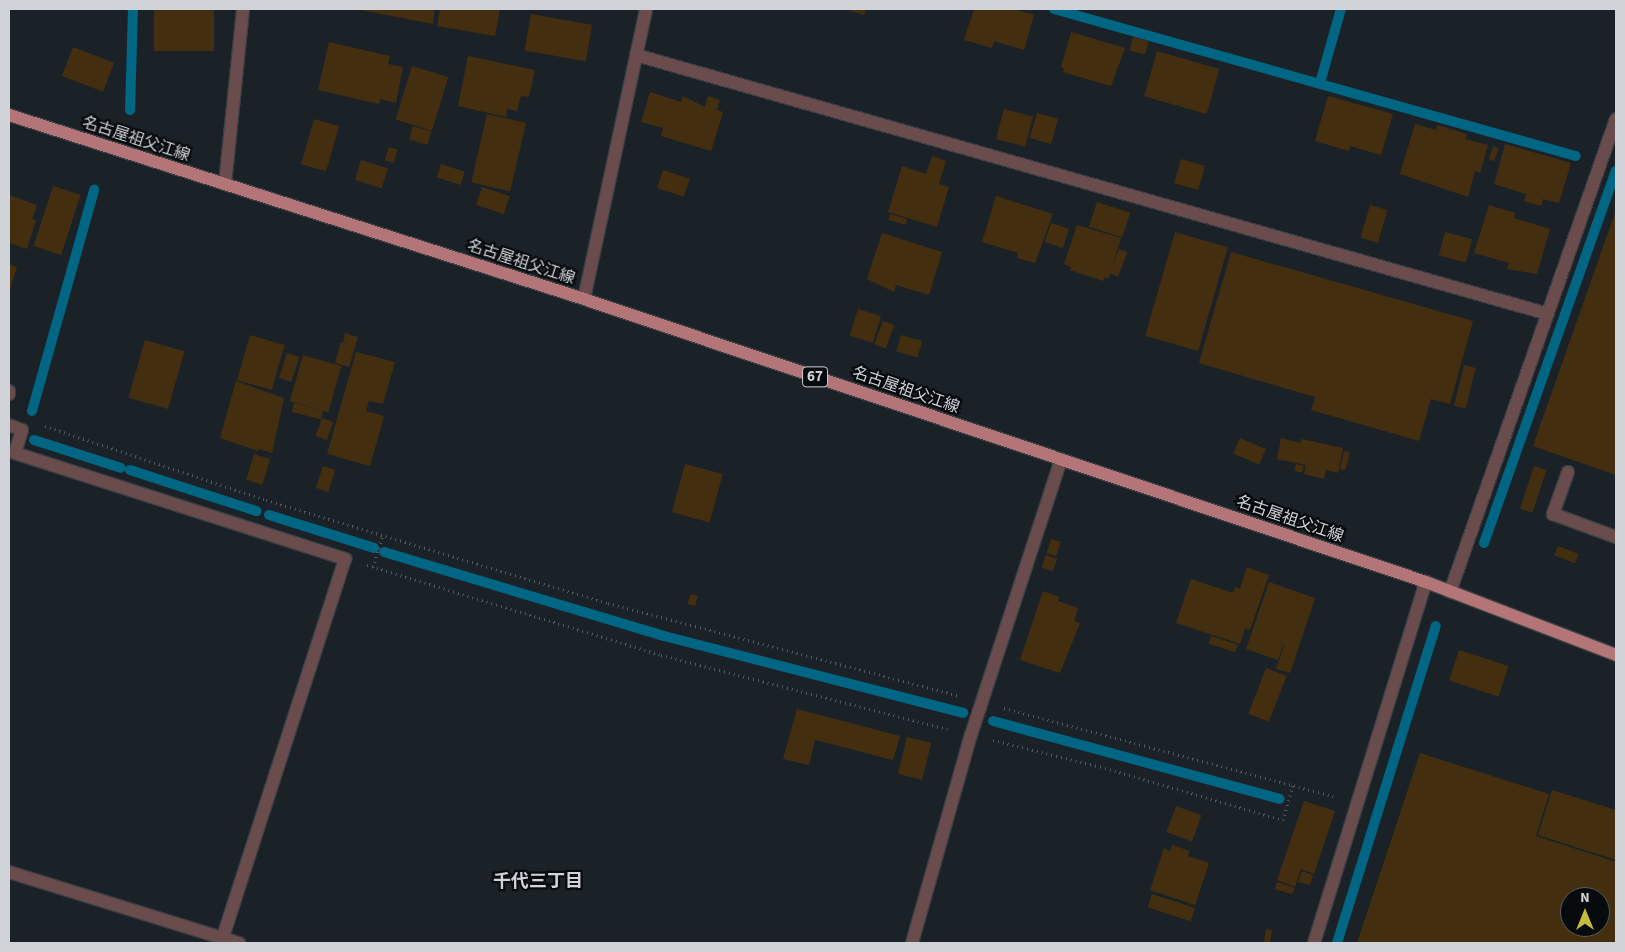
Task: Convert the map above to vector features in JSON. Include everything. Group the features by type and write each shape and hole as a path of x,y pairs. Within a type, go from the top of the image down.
{"main road":[{"name":"名古屋祖父江線","path":"9,115 584,299 1061,459 1426,582 1616,655"}],"street":[{"path":"225,184 243,9"},
{"path":"584,299 646,9"},
{"path":"636,55 1548,314"},
{"path":"1450,592 1616,119"},
{"path":"9,426 22,430 15,453 345,559 222,941"},
{"path":"912,943 971,735 1061,459"},
{"path":"1568,472 1553,514 1616,537"},
{"path":"1314,943 1426,582"},
{"path":"9,872 222,941 239,943"}],"path":[{"path":"22,430 26,420 383,534 608,603 1358,802"},
{"path":"374,567 383,534"},
{"path":"345,559 661,655 1105,768 1283,820 1293,785"}],"building":[{"path":"154,9 214,9 214,51 154,51"},
{"path":"356,9 435,9 433,24"},
{"path":"440,9 500,9 495,36 437,26"},
{"path":"845,9 866,9 864,15"},
{"path":"974,9 1012,9 1034,15 1024,50 994,41 992,48 964,40"},
{"path":"531,14 592,25 586,61 525,50"},
{"path":"1071,32 1125,48 1111,86 1063,72 1064,68 1061,67"},
{"path":"1133,37 1149,41 1145,54 1130,51"},
{"path":"329,42 390,56 388,64 403,67 396,103 380,99 379,104 318,90"},
{"path":"73,47 114,63 103,92 62,76"},
{"path":"1157,51 1219,69 1207,114 1144,96"},
{"path":"468,56 535,70 529,97 521,96 517,111 507,109 506,117 458,106"},
{"path":"412,66 448,77 432,131 396,120"},
{"path":"650,92 681,102 683,96 705,107 708,96 720,100 717,110 723,112 711,151 661,136 663,128 641,122"},
{"path":"1328,96 1393,114 1381,155 1350,146 1349,151 1315,141"},
{"path":"1004,109 1033,117 1025,147 996,139"},
{"path":"1037,113 1058,119 1051,144 1030,138"},
{"path":"487,114 526,123 510,191 471,182"},
{"path":"314,119 339,126 326,171 301,164"},
{"path":"1415,124 1436,130 1437,125 1467,134 1465,139 1488,145 1480,173 1475,171 1468,197 1400,174"},
{"path":"413,126 431,131 427,145 409,139"},
{"path":"1505,144 1571,163 1559,203 1543,199 1541,206 1524,201 1526,194 1494,184"},
{"path":"1493,146 1499,148 1494,161 1489,159"},
{"path":"389,147 398,150 393,163 385,160"},
{"path":"932,156 946,161 939,184 949,187 937,227 888,212 902,166 926,174"},
{"path":"1181,159 1205,166 1198,190 1174,183"},
{"path":"361,160 388,168 382,188 355,180"},
{"path":"441,164 465,172 460,185 437,177"},
{"path":"663,170 690,179 684,197 657,188"},
{"path":"53,186 81,195 61,255 34,246"},
{"path":"482,187 510,196 504,214 476,205"},
{"path":"9,195 37,205 32,219 36,220 27,249 9,243"},
{"path":"996,196 1053,214 1035,263 1017,258 1018,253 982,242"},
{"path":"1097,202 1130,213 1122,238 1089,227"},
{"path":"1370,205 1387,210 1378,243 1361,238"},
{"path":"1489,205 1515,213 1514,218 1550,229 1537,274 1507,269 1509,263 1474,253"},
{"path":"1616,210 1616,475 1533,446"},
{"path":"890,214 907,219 906,225 888,220"},
{"path":"1051,223 1069,229 1063,248 1045,242"},
{"path":"1077,225 1121,238 1109,278 1105,277 1103,281 1070,270 1071,267 1064,264"},
{"path":"1175,232 1228,247 1198,351 1145,336"},
{"path":"1445,232 1472,239 1466,262 1439,255"},
{"path":"882,233 942,252 929,295 896,285 894,292 867,279"},
{"path":"1119,249 1127,252 1118,276 1110,273"},
{"path":"1231,252 1473,321 1450,404 1431,399 1419,441 1311,410 1315,397 1199,363"},
{"path":"9,264 17,267 9,292"},
{"path":"858,309 881,316 873,343 850,336"},
{"path":"883,321 894,325 886,349 874,344"},
{"path":"345,333 358,337 349,367 335,363 341,342 351,345 343,342"},
{"path":"250,335 285,345 272,390 237,380"},
{"path":"901,335 922,341 917,357 896,351"},
{"path":"145,340 184,351 168,409 128,398"},
{"path":"356,352 395,362 383,404 369,401 366,411 384,416 370,466 327,454"},
{"path":"287,353 299,357 291,382 279,378"},
{"path":"303,355 341,366 328,412 290,401"},
{"path":"1464,365 1476,368 1465,409 1454,406"},
{"path":"236,381 284,398 272,453 259,449 258,451 220,438"},
{"path":"294,403 323,411 321,419 292,412"},
{"path":"322,418 333,422 327,440 316,436"},
{"path":"1240,438 1266,449 1259,465 1233,454"},
{"path":"1281,438 1301,443 1301,439 1343,448 1338,473 1326,470 1324,479 1304,474 1306,465 1277,459"},
{"path":"1344,451 1350,452 1345,471 1340,469"},
{"path":"254,454 270,459 262,485 246,480"},
{"path":"685,464 723,474 710,522 672,512"},
{"path":"1296,464 1304,466 1302,473 1294,471"},
{"path":"323,466 335,470 328,492 316,488"},
{"path":"1534,466 1546,470 1532,513 1520,509"},
{"path":"1051,539 1061,542 1056,556 1047,553"},
{"path":"1558,546 1579,554 1575,563 1554,555"},
{"path":"1046,555 1057,559 1053,571 1042,567"},
{"path":"1247,567 1269,575 1250,630 1245,628 1240,644 1176,623 1191,579 1233,593 1235,587 1240,589"},
{"path":"1269,582 1315,598 1290,673 1276,669 1284,646 1271,642 1283,646 1278,660 1246,649"},
{"path":"1043,591 1059,597 1058,601 1078,608 1074,621 1080,623 1060,673 1020,660"},
{"path":"691,594 698,596 695,606 687,604"},
{"path":"1211,636 1238,645 1235,652 1209,644"},
{"path":"1459,650 1508,666 1499,697 1449,680"},
{"path":"1266,668 1287,676 1269,722 1248,714"},
{"path":"797,709 900,736 893,760 815,740 809,765 783,759"},
{"path":"907,737 931,743 922,780 898,774"},
{"path":"1420,753 1549,794 1536,836 1616,862 1616,943 1357,943"},
{"path":"1552,790 1616,810 1616,860 1538,835"},
{"path":"1304,801 1335,811 1314,874 1301,869 1295,887 1277,880"},
{"path":"1176,806 1201,815 1192,842 1166,832"},
{"path":"1172,845 1190,851 1188,856 1209,863 1195,905 1150,890 1164,848 1170,851"},
{"path":"1302,871 1313,875 1310,885 1298,882"},
{"path":"1277,882 1295,888 1292,894 1275,889"},
{"path":"1152,894 1195,908 1190,921 1148,907"},
{"path":"1266,929 1272,930 1270,943 1264,942"}],"waterway":[{"path":"130,110 133,9"},
{"path":"1054,9 1576,156"},
{"path":"1320,83 1341,9"},
{"path":"1484,543 1616,171"},
{"path":"32,411 94,190"},
{"path":"34,440 121,468"},
{"path":"130,470 256,511"},
{"path":"269,515 374,548"},
{"path":"384,552 664,636 963,713"},
{"path":"1337,943 1436,626"},
{"path":"993,721 1280,799"}],"district":[{"name":"千代三丁目","path":"538,882"}]}
